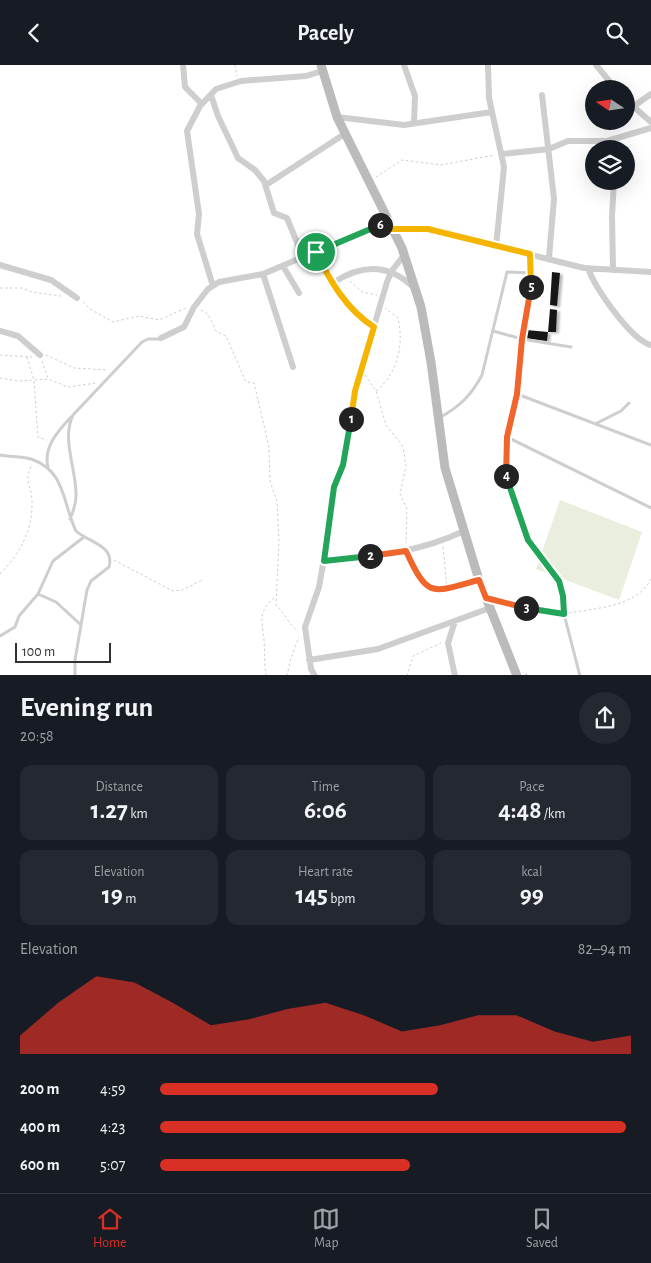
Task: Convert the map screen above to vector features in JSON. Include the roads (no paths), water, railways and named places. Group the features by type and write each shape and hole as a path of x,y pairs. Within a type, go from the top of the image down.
{"main road":[{"path":"322,68 337,117 404,255 421,307 431,362 445,469 479,580 515,675"}],"street":[{"path":"183,65 185,87 202,104"},
{"path":"404,65 415,96 414,123"},
{"path":"488,65 487,84 504,167 496,247"},
{"path":"596,65 608,80"},
{"path":"213,286 197,234 199,213 186,135 202,104 216,89 238,82 306,76 322,68"},
{"path":"635,105 651,94"},
{"path":"211,95 218,116 238,158 261,176 266,185 274,213 287,218 303,257"},
{"path":"542,95 554,199 549,258"},
{"path":"635,107 651,122"},
{"path":"337,117 390,125 492,112"},
{"path":"610,140 651,128"},
{"path":"266,185 346,133"},
{"path":"502,155 548,149 568,141 585,141"},
{"path":"613,190 613,270"},
{"path":"162,339 184,327 196,305 213,286 224,280 263,274 390,225 428,229 588,269 651,272"},
{"path":"316,252 333,283 354,312 374,327"},
{"path":"315,675 311,669 305,627 319,587 334,487 343,465 355,391 361,369 391,272 404,255"},
{"path":"0,265 51,280 77,298"},
{"path":"283,266 299,293"},
{"path":"333,283 345,275 363,269 382,269 404,277 415,289"},
{"path":"588,269 598,291 635,337 651,345"},
{"path":"263,274 293,367"},
{"path":"0,331 18,335 40,355"},
{"path":"324,561 406,551 441,541 464,531"},
{"path":"310,660 378,649 490,608"},
{"path":"455,621 448,643 455,675"}],"lane":[{"path":"530,254 531,273 528,310 522,339 517,394 507,437 504,470 528,540 559,581 563,596 564,614 580,675"},
{"path":"438,419 462,404 474,390 485,366 507,272 531,273"},
{"path":"493,331 522,339 571,347"},
{"path":"48,467 46,456 52,441 73,415 144,341 162,339"},
{"path":"517,394 651,445"},
{"path":"596,423 621,411 629,403"},
{"path":"70,519 76,496 70,427 73,415"},
{"path":"507,437 651,508"},
{"path":"0,455 33,461 48,467 55,474 62,487 70,519 76,531 108,550 110,556 109,567 91,581 87,590 74,675"},
{"path":"0,636 15,627 19,616 38,594 54,561 84,537"},
{"path":"38,594 56,602 81,625"}]}
